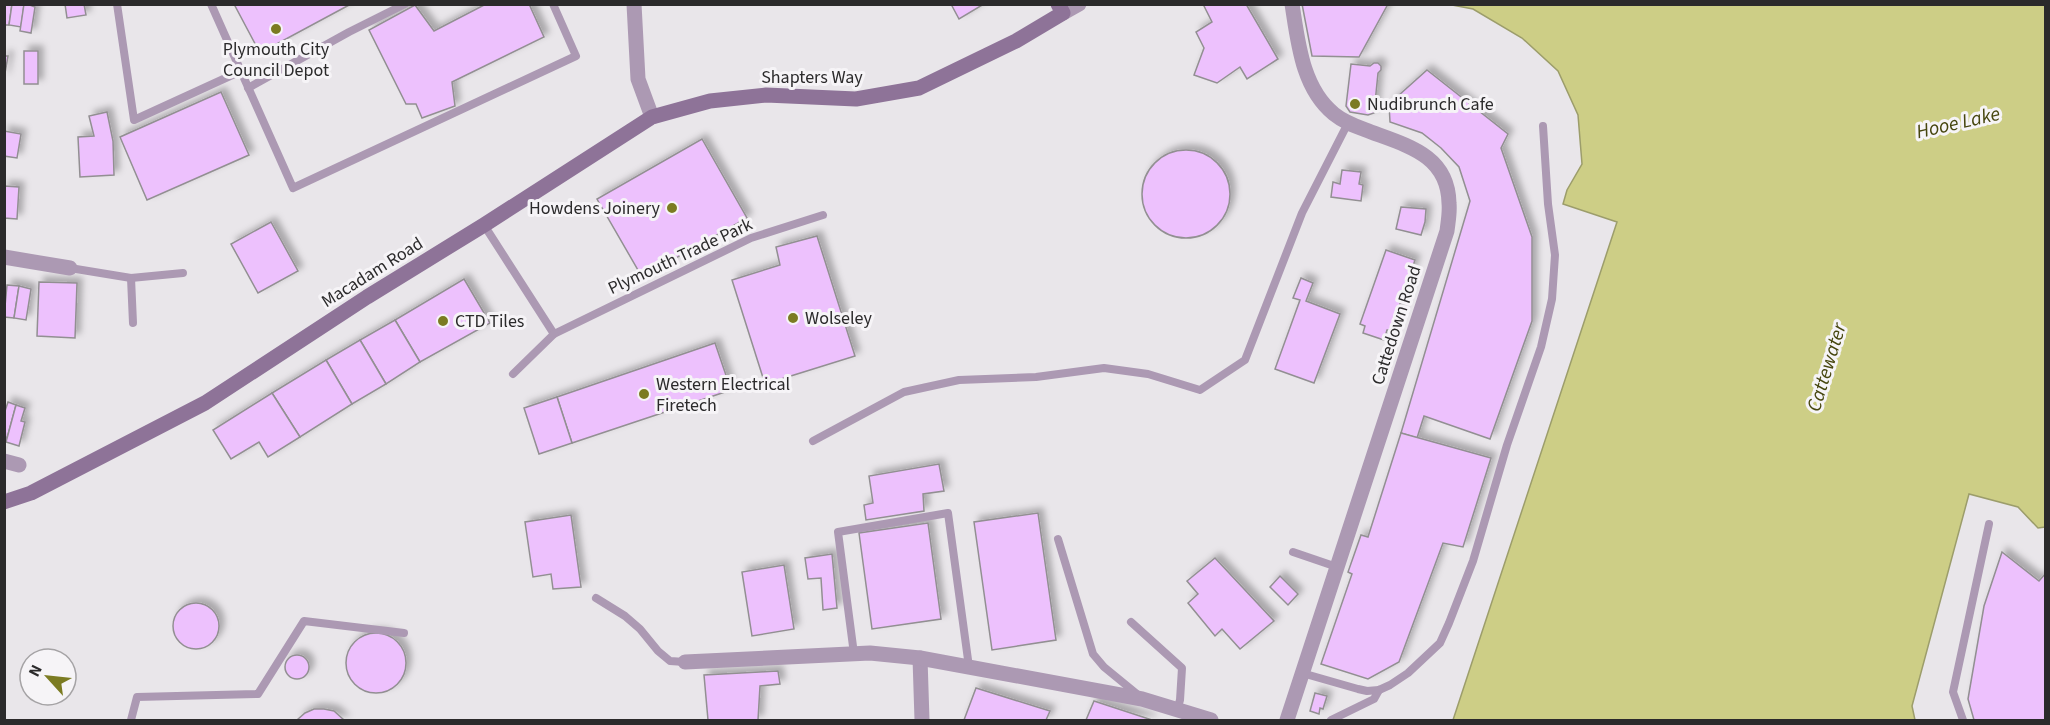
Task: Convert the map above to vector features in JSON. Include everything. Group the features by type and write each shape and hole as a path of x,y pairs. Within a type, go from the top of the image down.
{"street":[{"path":"634,4 638,79 652,117"},
{"path":"1061,9 1079,4"},
{"name":"Cattedown Road","path":"1287,720 1447,231 1449,203 1445,179 1433,161 1394,140 1348,123 1332,113 1307,78 1299,51 1292,4"},
{"name":"Shapters Way","path":"652,117 710,101 755,96 856,99 919,88 1016,41 1061,9"},
{"name":"Macadam Road","path":"4,502 31,493 205,403 367,297 652,117"},
{"path":"4,257 70,268"},
{"path":"684,662 870,653 920,658 1142,699 1211,720"},
{"path":"920,658 922,720"}],"lane":[{"path":"117,4 134,120 241,71"},
{"path":"211,4 293,188 576,56 552,4"},
{"path":"248,88 405,4"},
{"path":"813,441 904,392 959,380 1036,377 1104,368 1148,374 1200,390 1245,360 1302,213 1348,123"},
{"path":"1302,673 1367,691 1379,690 1408,673 1440,643 1473,561 1541,347 1552,299 1555,255 1548,204 1543,126"},
{"name":"Plymouth Trade Park","path":"513,375 554,334 752,238 823,215"},
{"path":"484,225 554,334"},
{"path":"70,268 131,278 183,273"},
{"path":"131,278 133,323"},
{"path":"854,654 838,532 948,513 969,667"},
{"path":"1963,720 1953,692 1989,524"},
{"path":"1058,539 1093,654 1104,667 1142,699"},
{"path":"1293,552 1337,567"},
{"path":"596,598 625,616 670,661 684,662"},
{"path":"131,720 137,697 258,694 304,621 404,633"},
{"path":"1131,622 1182,668 1177,710"},
{"path":"1331,720 1374,699 1379,690"}],"water":[{"path":"1452,5 2045,5 2045,527 2038,528 2018,507 1969,494 1912,706 1915,720 1453,720 1617,222 1563,204 1567,190 1582,164 1578,115 1558,71 1522,38 1473,9"}],"building":[{"path":"4,4 12,4 9,25 4,25"},
{"path":"12,4 24,5 21,27 9,25"},
{"path":"24,4 35,7 31,33 20,31"},
{"path":"65,4 84,4 86,15 67,18"},
{"name":"Plymouth City Council Depot","path":"234,4 351,4 260,53"},
{"path":"486,4 529,4 544,37 452,82 455,106 422,118 416,104 406,104 369,30 415,5 434,31"},
{"path":"951,4 984,4 959,19"},
{"path":"1203,4 1246,4 1278,59 1247,79 1240,67 1217,83 1194,75 1204,48 1196,32 1212,22"},
{"path":"1302,4 1388,4 1359,57 1312,56"},
{"path":"24,51 38,51 38,84 24,84"},
{"path":"4,56 8,56 4,79"},
{"path":"1374,63 1381,66 1381,70 1378,73 1374,113 1368,115 1350,112 1346,106 1351,64 1370,66"},
{"path":"1427,70 1508,134 1501,148 1532,237 1532,321 1490,439 1424,416 1417,438 1401,433 1470,201 1459,167 1441,148 1422,133 1390,122 1389,104"},
{"path":"221,92 249,155 147,200 120,137"},
{"path":"107,112 113,141 114,175 80,177 78,137 94,136 89,116"},
{"path":"4,131 21,134 17,158 4,156"},
{"name":"Howdens Joinery","path":"702,139 747,218 642,277 597,199"},
{"path":"1186,150 1203,154 1217,163 1226,177 1230,194 1226,211 1217,225 1203,234 1186,238 1169,234 1155,225 1146,211 1142,194 1146,177 1155,163 1169,154"},
{"path":"1342,170 1361,172 1359,184 1363,185 1361,201 1331,197 1333,182 1340,184"},
{"path":"4,186 19,187 17,219 4,218"},
{"path":"1401,207 1426,209 1421,235 1396,229"},
{"path":"271,222 298,271 258,293 231,244"},
{"name":"Wolseley","path":"817,236 855,356 765,384 732,280 780,265 776,247"},
{"path":"1386,250 1415,260 1391,330 1387,330 1384,340 1363,333 1365,326 1360,324"},
{"path":"1301,278 1313,283 1306,301 1340,314 1314,383 1275,369 1300,300 1293,298"},
{"name":"CTD Tiles","path":"464,279 490,323 420,362 395,320"},
{"path":"39,282 77,283 75,338 37,336"},
{"path":"7,285 19,286 14,318 4,317"},
{"path":"19,286 31,289 26,320 14,318"},
{"path":"395,320 420,362 386,384 360,340"},
{"path":"360,340 386,384 352,404 326,360"},
{"name":"Western Electrical Firetech","path":"715,343 731,390 572,443 557,397"},
{"path":"326,360 352,404 300,437 272,393"},
{"path":"272,393 300,437 268,457 259,442 231,459 213,430"},
{"path":"557,397 572,443 539,454 524,408"},
{"path":"8,402 16,405 6,442 4,414"},
{"path":"16,405 25,408 21,421 25,422 19,446 6,442"},
{"path":"1401,433 1491,458 1463,547 1443,543 1399,662 1368,679 1321,664 1352,574 1348,572 1361,535 1368,537"},
{"path":"939,464 944,491 923,494 924,511 866,520 864,505 873,503 869,476"},
{"path":"1038,513 1056,640 992,650 974,522"},
{"path":"571,515 581,587 553,589 551,574 533,577 525,522"},
{"path":"928,523 941,619 872,629 859,533"},
{"path":"2002,552 2039,581 2046,573 2046,720 1974,720 1968,699 1984,606"},
{"path":"832,554 837,608 823,610 821,578 808,579 805,558"},
{"path":"1215,558 1274,621 1240,649 1222,629 1215,636 1188,603 1198,594 1187,581"},
{"path":"784,565 794,629 752,636 742,572"},
{"path":"1280,576 1298,594 1288,605 1270,587"},
{"path":"196,603 212,610 219,626 212,642 196,649 180,642 173,626 180,610"},
{"path":"370,633 382,633 393,638 401,646 406,663 404,675 393,688 382,693 370,693 359,688 351,680 346,669 346,657 351,646 359,638"},
{"path":"292,655 302,655 309,662 309,672 302,679 292,679 285,672 285,662"},
{"path":"778,671 780,684 760,686 758,720 708,720 704,675"},
{"path":"976,688 1050,711 1046,720 964,720"},
{"path":"1315,693 1327,696 1319,714 1310,711"},
{"path":"1094,701 1152,720 1086,720"},
{"path":"314,709 334,711 344,720 297,720"}],"place":[{"name":"Plymouth City Council Depot","path":"276,29"},
{"name":"Nudibrunch Cafe","path":"1355,104"},
{"name":"Howdens Joinery","path":"672,208"},
{"name":"Wolseley","path":"793,318"},
{"name":"CTD Tiles","path":"443,321"},
{"name":"Western Electrical Firetech","path":"644,394"}],"water label":[{"name":"Hooe Lake","path":"1958,122"},
{"name":"Cattewater","path":"1826,367"}]}
